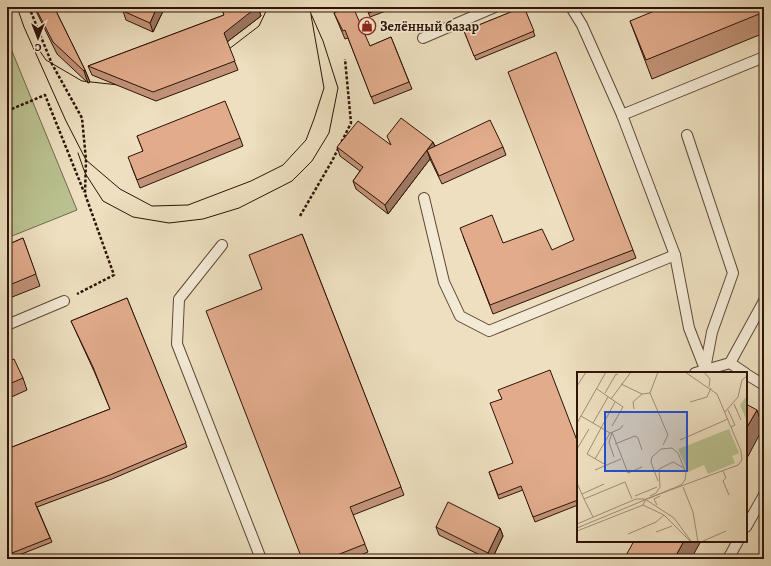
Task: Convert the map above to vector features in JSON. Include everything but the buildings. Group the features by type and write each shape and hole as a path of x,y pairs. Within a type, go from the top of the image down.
{"lane":[{"path":"423,38 495,7"},
{"path":"571,7 582,25 622,115 675,256 689,328 705,369"},
{"path":"622,115 763,58"},
{"path":"687,135 733,273 712,332 705,369"},
{"path":"424,198 444,282 460,316 489,331 675,256"},
{"path":"222,245 179,299 177,344 261,559"},
{"path":"7,325 64,301"},
{"path":"730,363 764,301"},
{"path":"698,372 730,363 744,372"},
{"path":"747,374 764,385"},
{"path":"747,525 764,495"},
{"path":"728,559 737,542"}],"path":[{"path":"29,7 52,64 82,118 86,160 85,194"},
{"path":"300,216 332,161 351,123 345,59"},
{"path":"7,111 45,96 85,194 114,275 64,301"}],"green space":[{"path":"7,39 77,210 7,238"}],"tram line":[{"path":"17,7 24,27 66,121 86,160 120,189 152,206 188,205 251,181 283,165 306,140 324,88 311,15"},
{"path":"220,52 229,49 259,26 268,7"},
{"path":"78,153 85,173 103,201 133,217 169,223 203,219 239,208 292,181 312,161 329,133 338,88 323,41 308,7"},
{"path":"37,47 46,60 82,81 128,86"}],"place":[{"name":"Зелённый базар","path":"367,26"}]}
